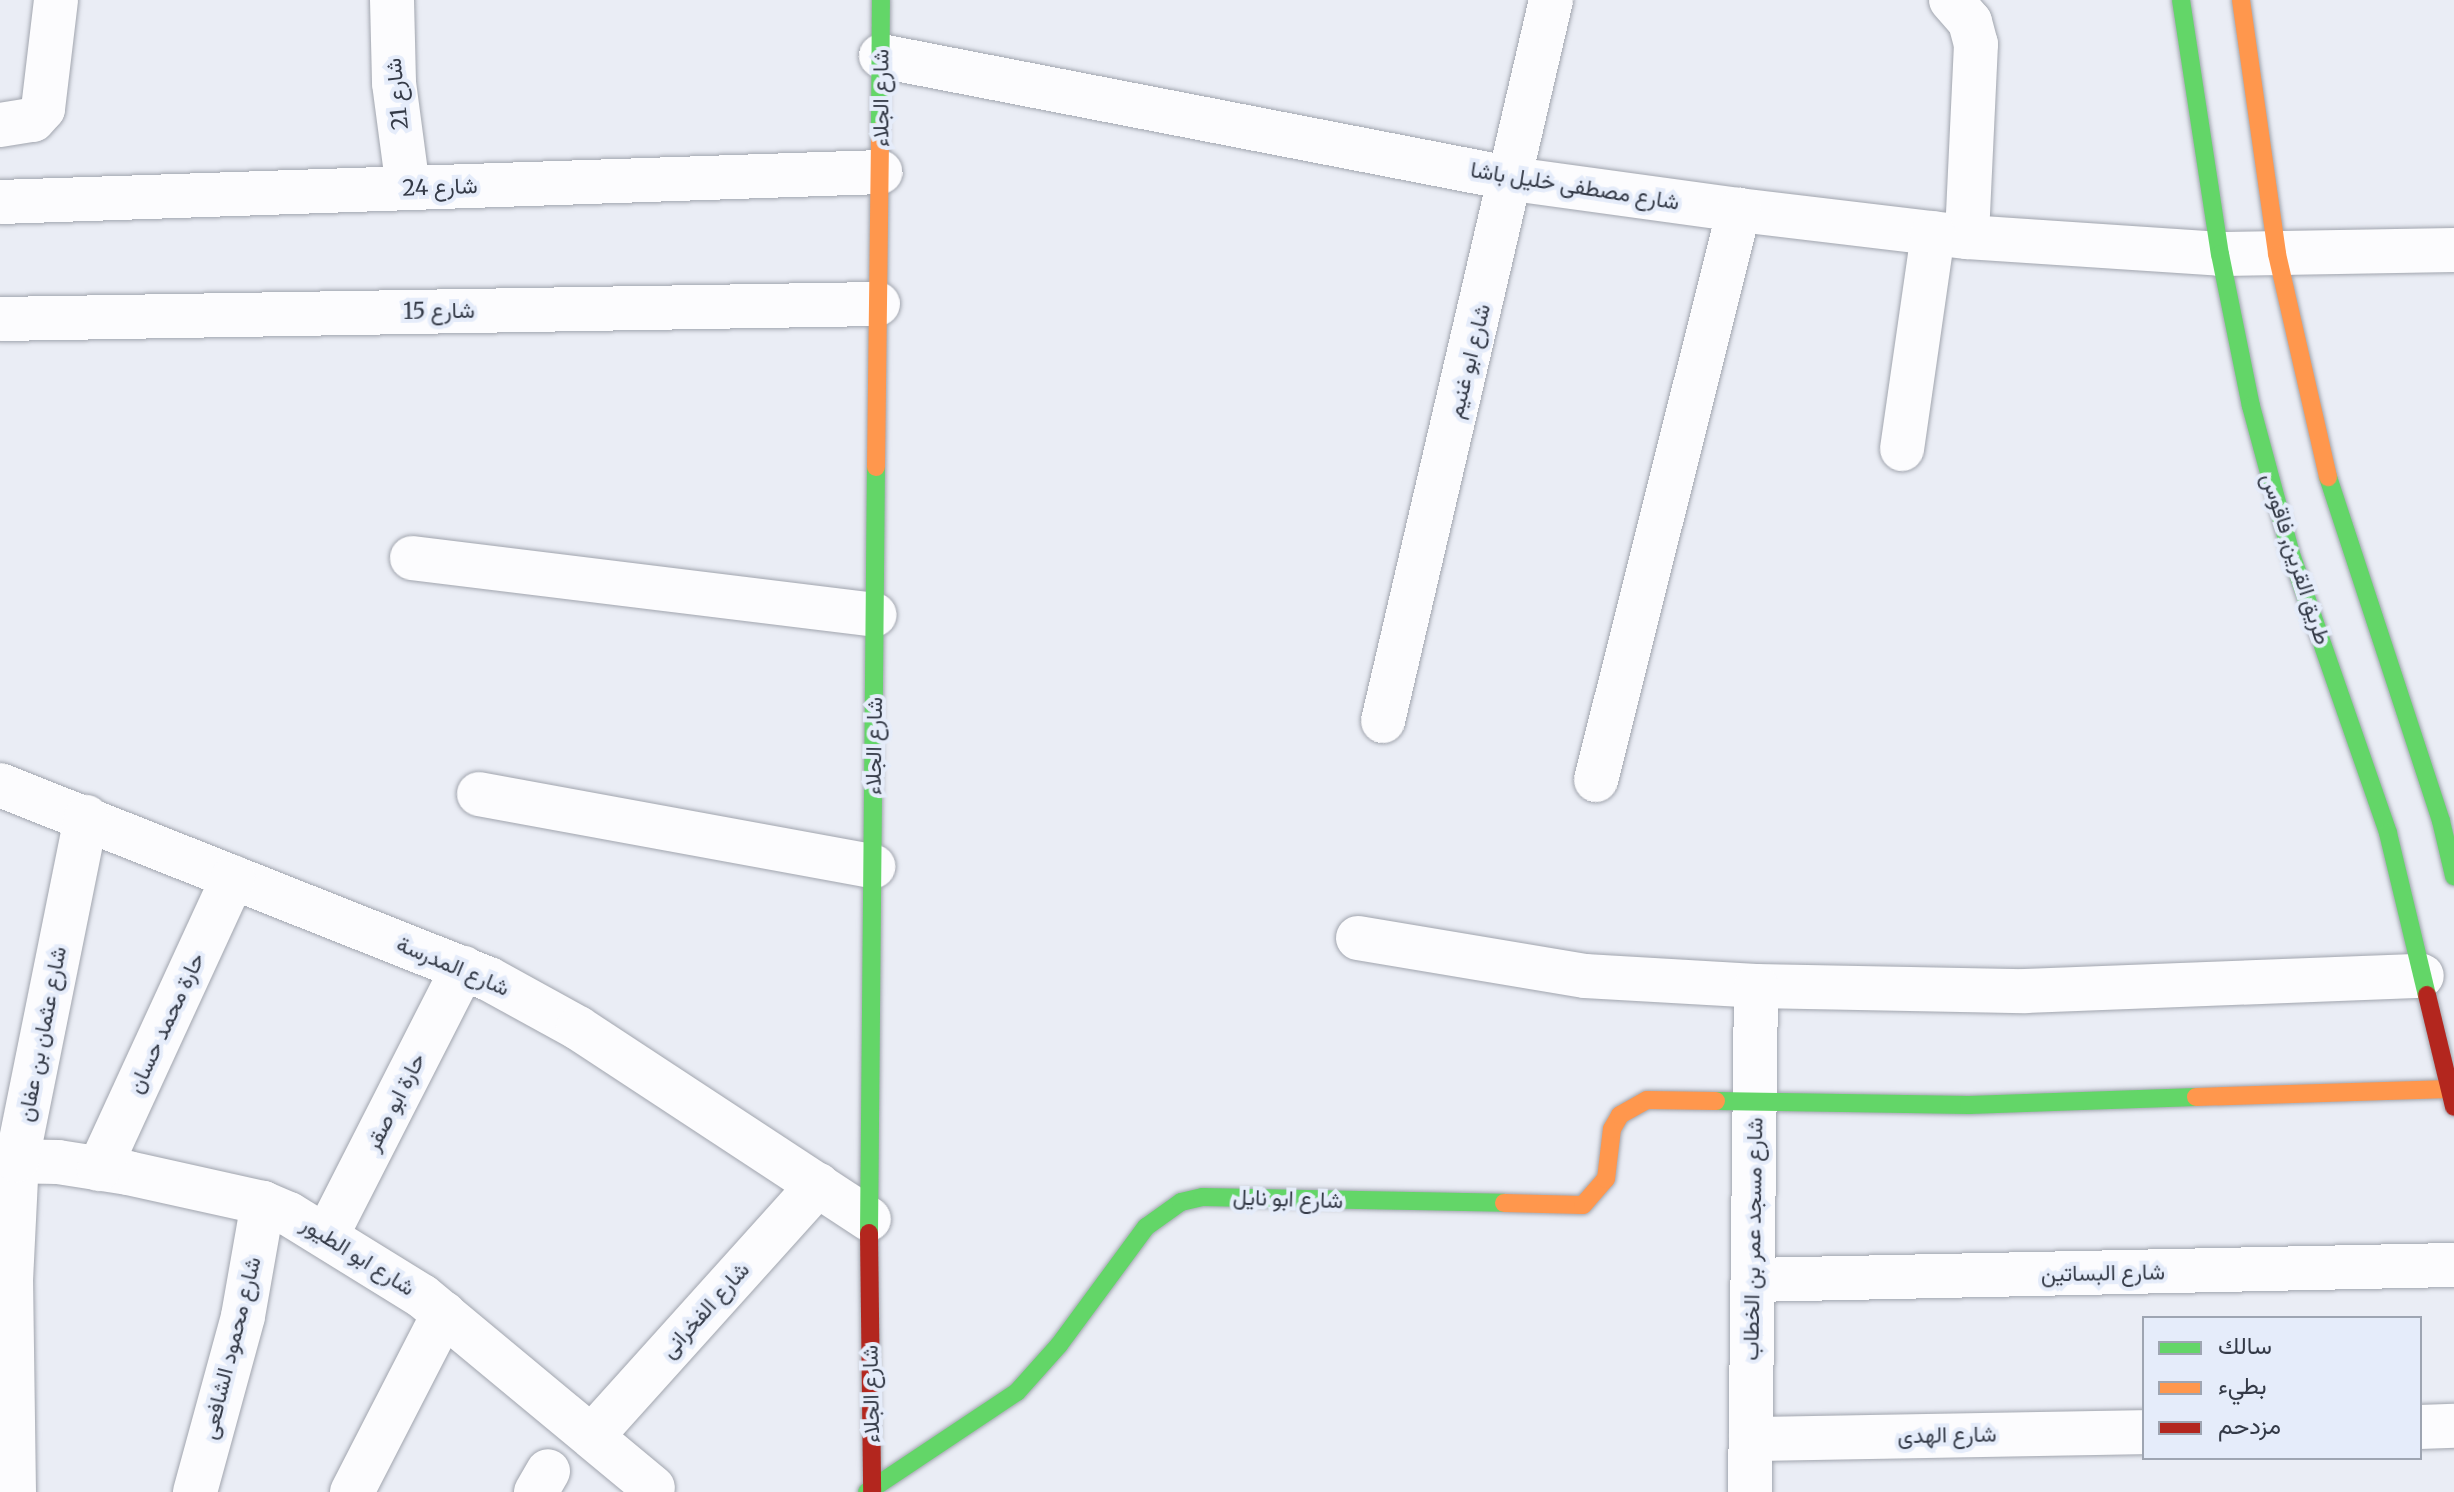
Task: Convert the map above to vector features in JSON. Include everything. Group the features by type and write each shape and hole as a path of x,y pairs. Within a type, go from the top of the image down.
{"street":[{"path":"0,125 33,120 43,109 56,0"},
{"name":"شارع 21","path":"392,0 394,83 408,188"},
{"name":"شارع الجلاء","path":"870,1491 869,1219 881,0"},
{"name":"شارع ابو غنيم","path":"1383,721 1513,179 1551,0"},
{"path":"1902,449 1950,235 1976,44 1970,22 1951,0"},
{"name":"طريق القرين, فاقوس","path":"2181,0 2220,254 2278,510 2388,833 2452,1098"},
{"path":"2241,0 2277,254 2324,468 2447,823 2454,876"},
{"name":"شارع مصطفى خليل باشا","path":"881,56 1513,179 1739,210 1950,235 2220,254 2454,250"},
{"name":"شارع 24","path":"0,202 880,172"},
{"path":"1596,780 1739,210"},
{"name":"شارع 15","path":"0,319 878,304"},
{"path":"412,558 875,615"},
{"name":"شارع المدرسة","path":"0,785 463,968 578,1028 869,1219"},
{"path":"479,794 873,866"},
{"name":"شارع عثمان بن عفان","path":"14,1492 8,1160 86,817"},
{"name":"حارة محمد حسان","path":"99,1169 233,877"},
{"path":"1358,938 1585,976 1756,986 2025,991 2422,976"},
{"name":"حارة ابو صقر","path":"327,1235 463,968"},
{"name":"شارع مسجد عمر بن الخطاب","path":"1750,1492 1756,986"},
{"name":"شارع ابو نايل","path":"870,1491 1017,1392 1059,1345 1146,1227 1181,1202 1202,1197 1583,1205 1606,1179 1612,1129 1632,1105 1647,1100 1755,1098 1969,1105 2452,1098"},
{"name":"شارع ابو الطيور","path":"8,1160 99,1169 263,1203 327,1235 444,1313 653,1488"},
{"name":"شارع الفخرانى","path":"592,1436 818,1185"},
{"name":"شارع محمود الشافعى","path":"195,1492 243,1316 263,1203"},
{"name":"شارع البساتين","path":"1753,1280 2454,1265"},
{"path":"352,1492 444,1313"},
{"path":"2422,1427 2454,1426"},
{"name":"شارع الهدى","path":"1751,1439 2142,1432"}],"traffic: fast":[{"path":"880,130 881,0"},
{"path":"2181,0 2220,254 2251,406 2291,554 2388,833 2427,995"},
{"path":"869,1233 876,467"},
{"path":"2328,477 2441,821 2454,876"},
{"path":"1716,1101 1969,1105 2196,1097"},
{"path":"867,1492 1017,1392 1059,1345 1146,1227 1181,1202 1202,1197 1504,1203"}],"traffic: slow":[{"path":"2241,0 2277,254 2328,477"},
{"path":"876,467 880,130"},
{"path":"2196,1097 2449,1089"},
{"path":"1504,1203 1583,1205 1606,1179 1612,1129 1620,1115 1647,1100 1716,1101"}],"traffic: jam":[{"path":"2427,995 2454,1107"},
{"path":"869,1233 872,1492"}]}
